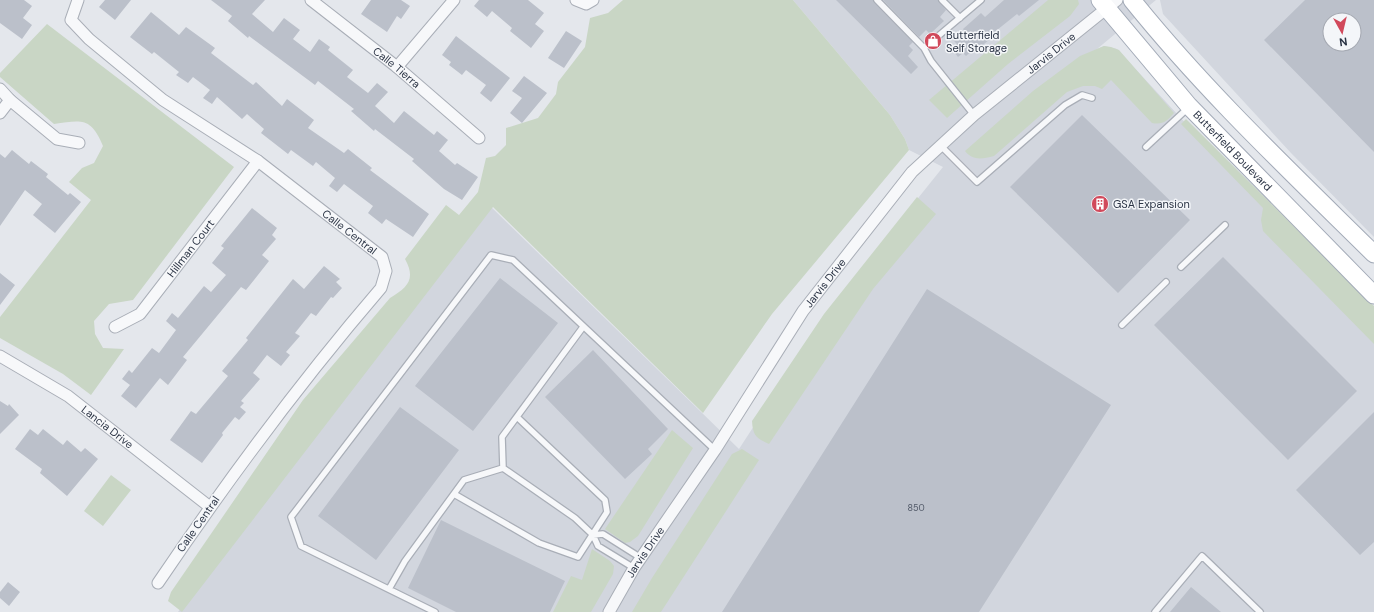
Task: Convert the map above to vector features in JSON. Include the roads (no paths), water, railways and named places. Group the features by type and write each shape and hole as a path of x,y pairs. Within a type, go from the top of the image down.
{"main road":[{"path":"1132,0 1149,23 1196,76 1374,254"},
{"name":"Butterfield Boulevard","path":"1107,3 1189,106 1374,295"}],"street":[{"name":"Calle Central","path":"78,0 71,20 89,39 163,100 258,161 382,257 386,271 381,288 295,395 210,507 158,583"},
{"name":"Calle Tierra","path":"311,0 397,67 479,138"},
{"path":"397,67 454,0"},
{"path":"576,0 586,4 593,0"},
{"name":"Jarvis Drive","path":"608,612 634,568 715,450 803,311 912,172 974,115 1107,3"},
{"path":"0,89 10,100 57,138 79,144"},
{"path":"0,113 10,100"},
{"name":"Hillman Court","path":"115,327 140,314 258,161"},
{"name":"Lancia Drive","path":"0,356 68,396 210,507"}],"lane":[{"path":"877,0 924,48 931,61 974,115"},
{"path":"942,0 960,18"},
{"path":"924,48 981,0"},
{"path":"941,146 977,182 1065,105 1082,95 1092,98"},
{"path":"1146,147 1189,106"},
{"path":"1181,267 1225,225"},
{"path":"435,612 301,546 291,517 491,255 513,260 715,450"},
{"path":"1122,325 1166,282"},
{"path":"503,468 502,437 583,327"},
{"path":"454,494 539,543 578,557 606,512 605,500 517,417"},
{"path":"389,589 405,561 464,480 503,468"},
{"path":"503,468 575,518 593,535 598,546 634,568"},
{"path":"593,535 604,534 641,558"},
{"path":"1156,612 1202,556 1260,612"}],"place":[{"name":"Butterfield Self Storage","path":"933,41"},
{"name":"GSA Expansion","path":"1100,204"}]}
